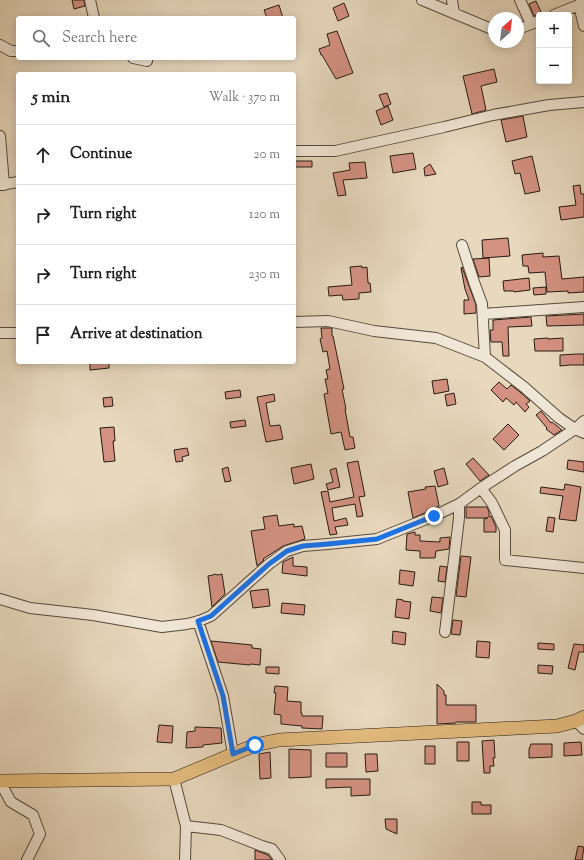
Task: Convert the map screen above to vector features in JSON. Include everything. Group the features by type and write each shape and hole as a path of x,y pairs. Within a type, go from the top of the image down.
{"main road":[{"path":"0,781 174,779 255,745 279,740 556,726 581,723"}],"street":[{"path":"90,0 94,16"},
{"path":"422,0 488,27"},
{"path":"452,0 454,13"},
{"path":"520,0 535,22 524,27"},
{"path":"560,12 580,2 584,26"},
{"path":"0,45 11,51 16,51"},
{"path":"142,60 147,61"},
{"path":"296,151 335,151 444,128 493,114 549,105 584,102"},
{"path":"0,136 2,185 16,182"},
{"path":"462,246 482,304 485,357"},
{"path":"483,314 584,307"},
{"path":"296,322 328,320 374,331 436,338 485,357 524,387 558,418 580,431"},
{"path":"0,333 16,333"},
{"path":"0,598 30,608 93,615 162,627 198,621 211,616 269,564 287,551 303,546 377,539 434,516 459,504 515,466 580,431 584,421"},
{"path":"481,488 492,503 504,530 505,560 584,568"},
{"path":"445,632 459,518 459,504"},
{"path":"198,621 223,696 233,754"},
{"path":"174,779 186,826 185,860"},
{"path":"0,781 11,802 33,815 40,834 27,860"},
{"path":"186,826 221,830 272,849 280,860"}],"building":[{"path":"72,0 84,0 85,6 74,9"},
{"path":"536,1 541,12 536,12 536,16 534,16 529,4"},
{"path":"344,3 349,16 338,21 333,8"},
{"path":"279,5 282,16 266,16 264,10"},
{"path":"337,31 353,73 336,79 321,55 319,49 330,45 327,34"},
{"path":"494,69 497,82 481,86 486,110 472,114 463,76"},
{"path":"387,93 391,104 384,107 379,95"},
{"path":"388,106 393,120 381,125 376,111"},
{"path":"523,116 527,137 506,142 501,120"},
{"path":"413,153 416,169 393,173 390,156"},
{"path":"532,156 540,191 525,194 520,173 515,174 512,161"},
{"path":"296,161 312,161 312,167 296,167"},
{"path":"365,162 367,178 343,180 346,195 338,196 333,173 350,170 349,163"},
{"path":"430,164 436,174 425,176 424,168"},
{"path":"580,185 581,194 584,194 584,217 561,220 559,207 576,205 573,186"},
{"path":"508,238 510,256 483,258 482,240"},
{"path":"543,253 543,257 559,256 562,279 584,277 584,292 547,292 545,272 529,273 528,266 523,266 522,255"},
{"path":"489,258 490,276 479,277 473,259"},
{"path":"362,266 362,268 367,267 368,283 370,283 371,292 359,293 359,299 343,300 342,295 329,296 328,287 352,285 350,267"},
{"path":"462,267 476,305 476,313 464,314 464,300 469,300 465,289"},
{"path":"529,278 530,290 514,292 504,291 503,281"},
{"path":"546,287 546,294 534,295 533,288"},
{"path":"584,314 584,325 547,326 546,316"},
{"path":"531,317 532,326 508,327 509,356 503,356 502,342 491,342 490,330 493,330 493,320"},
{"path":"321,328 332,328 332,336 344,389 342,389 350,437 353,437 355,448 345,450 341,432 331,434 324,394 328,393 325,379 328,379 326,370 330,369 327,351 323,352 320,339 322,338"},
{"path":"563,338 563,351 535,351 534,339"},
{"path":"584,354 584,365 560,366 560,355"},
{"path":"90,364 109,364 109,368 90,370"},
{"path":"447,379 449,391 434,394 432,381"},
{"path":"499,382 507,389 511,385 530,401 526,404 529,407 525,412 516,402 514,405 506,398 503,402 491,390"},
{"path":"240,390 241,397 226,399 225,392"},
{"path":"454,393 456,404 447,406 445,395"},
{"path":"274,394 275,401 266,403 270,426 280,425 283,439 266,442 257,397"},
{"path":"112,397 113,406 104,407 103,398"},
{"path":"541,411 551,423 552,422 562,430 554,435 546,429 547,428 536,415"},
{"path":"245,420 246,426 231,428 230,422"},
{"path":"508,424 519,435 504,450 493,439"},
{"path":"114,427 115,441 113,441 115,461 104,462 100,428"},
{"path":"187,448 189,455 182,457 183,461 176,462 174,450"},
{"path":"473,458 489,475 480,481 466,464"},
{"path":"568,460 584,462 584,472 567,469"},
{"path":"358,461 365,496 359,497 363,516 357,517 355,504 332,508 334,521 346,518 348,525 335,527 337,534 330,535 321,492 328,491 330,502 354,497 347,463"},
{"path":"311,464 314,479 294,484 291,468"},
{"path":"228,467 231,481 225,482 222,469"},
{"path":"336,468 340,487 328,490 326,484 333,482 330,470"},
{"path":"444,468 448,484 438,487 434,471"},
{"path":"565,484 581,487 576,521 559,519 563,496 540,493 541,487 564,490"},
{"path":"435,486 439,506 427,510 427,512 413,518 408,492"},
{"path":"466,507 487,507 489,517 491,516 496,527 496,532 484,532 484,519 488,518 466,518"},
{"path":"277,515 279,526 294,524 294,527 302,526 305,539 283,546 263,559 264,560 257,566 251,531 265,529 263,517"},
{"path":"548,517 555,518 553,532 546,531"},
{"path":"415,532 415,535 420,535 420,541 440,542 440,538 450,537 449,549 436,551 435,558 420,558 420,551 406,550 407,534"},
{"path":"461,556 471,557 466,597 456,596"},
{"path":"293,557 293,566 307,567 307,576 282,573 283,562"},
{"path":"440,566 447,567 445,582 438,581"},
{"path":"400,570 415,572 413,586 399,584"},
{"path":"222,574 225,594 212,607 208,576"},
{"path":"268,589 270,606 253,608 250,591"},
{"path":"432,597 443,598 441,613 430,611"},
{"path":"397,599 411,602 409,619 395,617"},
{"path":"282,603 305,605 304,615 281,613"},
{"path":"453,620 462,621 460,635 451,634"},
{"path":"393,631 406,633 405,645 392,643"},
{"path":"211,641 252,645 252,648 261,649 260,665 218,662"},
{"path":"477,641 490,642 489,658 476,657"},
{"path":"538,643 554,644 554,650 538,649"},
{"path":"574,644 584,645 584,652 579,652 575,670 568,668"},
{"path":"538,665 553,666 552,674 538,673"},
{"path":"266,667 279,667 279,674 266,673"},
{"path":"437,684 444,691 444,695 446,695 446,705 476,705 476,722 437,724"},
{"path":"275,686 288,687 287,701 301,702 302,716 323,716 322,729 302,728 302,726 281,724 281,715 274,714 276,693 274,693"},
{"path":"159,725 173,726 172,743 157,742"},
{"path":"195,727 221,728 222,743 203,745 203,747 186,748 187,732 195,731"},
{"path":"494,740 494,766 490,766 490,773 484,773 482,741"},
{"path":"457,742 469,742 469,761 457,761"},
{"path":"581,742 582,755 564,756 564,743"},
{"path":"531,744 552,744 552,757 529,758 529,749"},
{"path":"425,746 435,746 435,764 425,764"},
{"path":"289,749 311,750 311,777 289,778"},
{"path":"270,752 271,778 260,779 259,754"},
{"path":"326,753 347,753 347,767 326,767"},
{"path":"365,754 377,754 378,771 366,772"},
{"path":"326,779 370,779 370,795 351,796 351,787 326,788"},
{"path":"472,802 481,802 481,805 491,805 491,814 472,814"},
{"path":"385,819 397,819 397,834 386,829"},
{"path":"578,846 584,847 582,860 575,860"},
{"path":"255,850 268,855 272,860 255,860"}],"route":[{"path":"255,745 233,754 223,696 198,621 211,616 269,564 287,551 303,546 377,539 434,516"}]}
